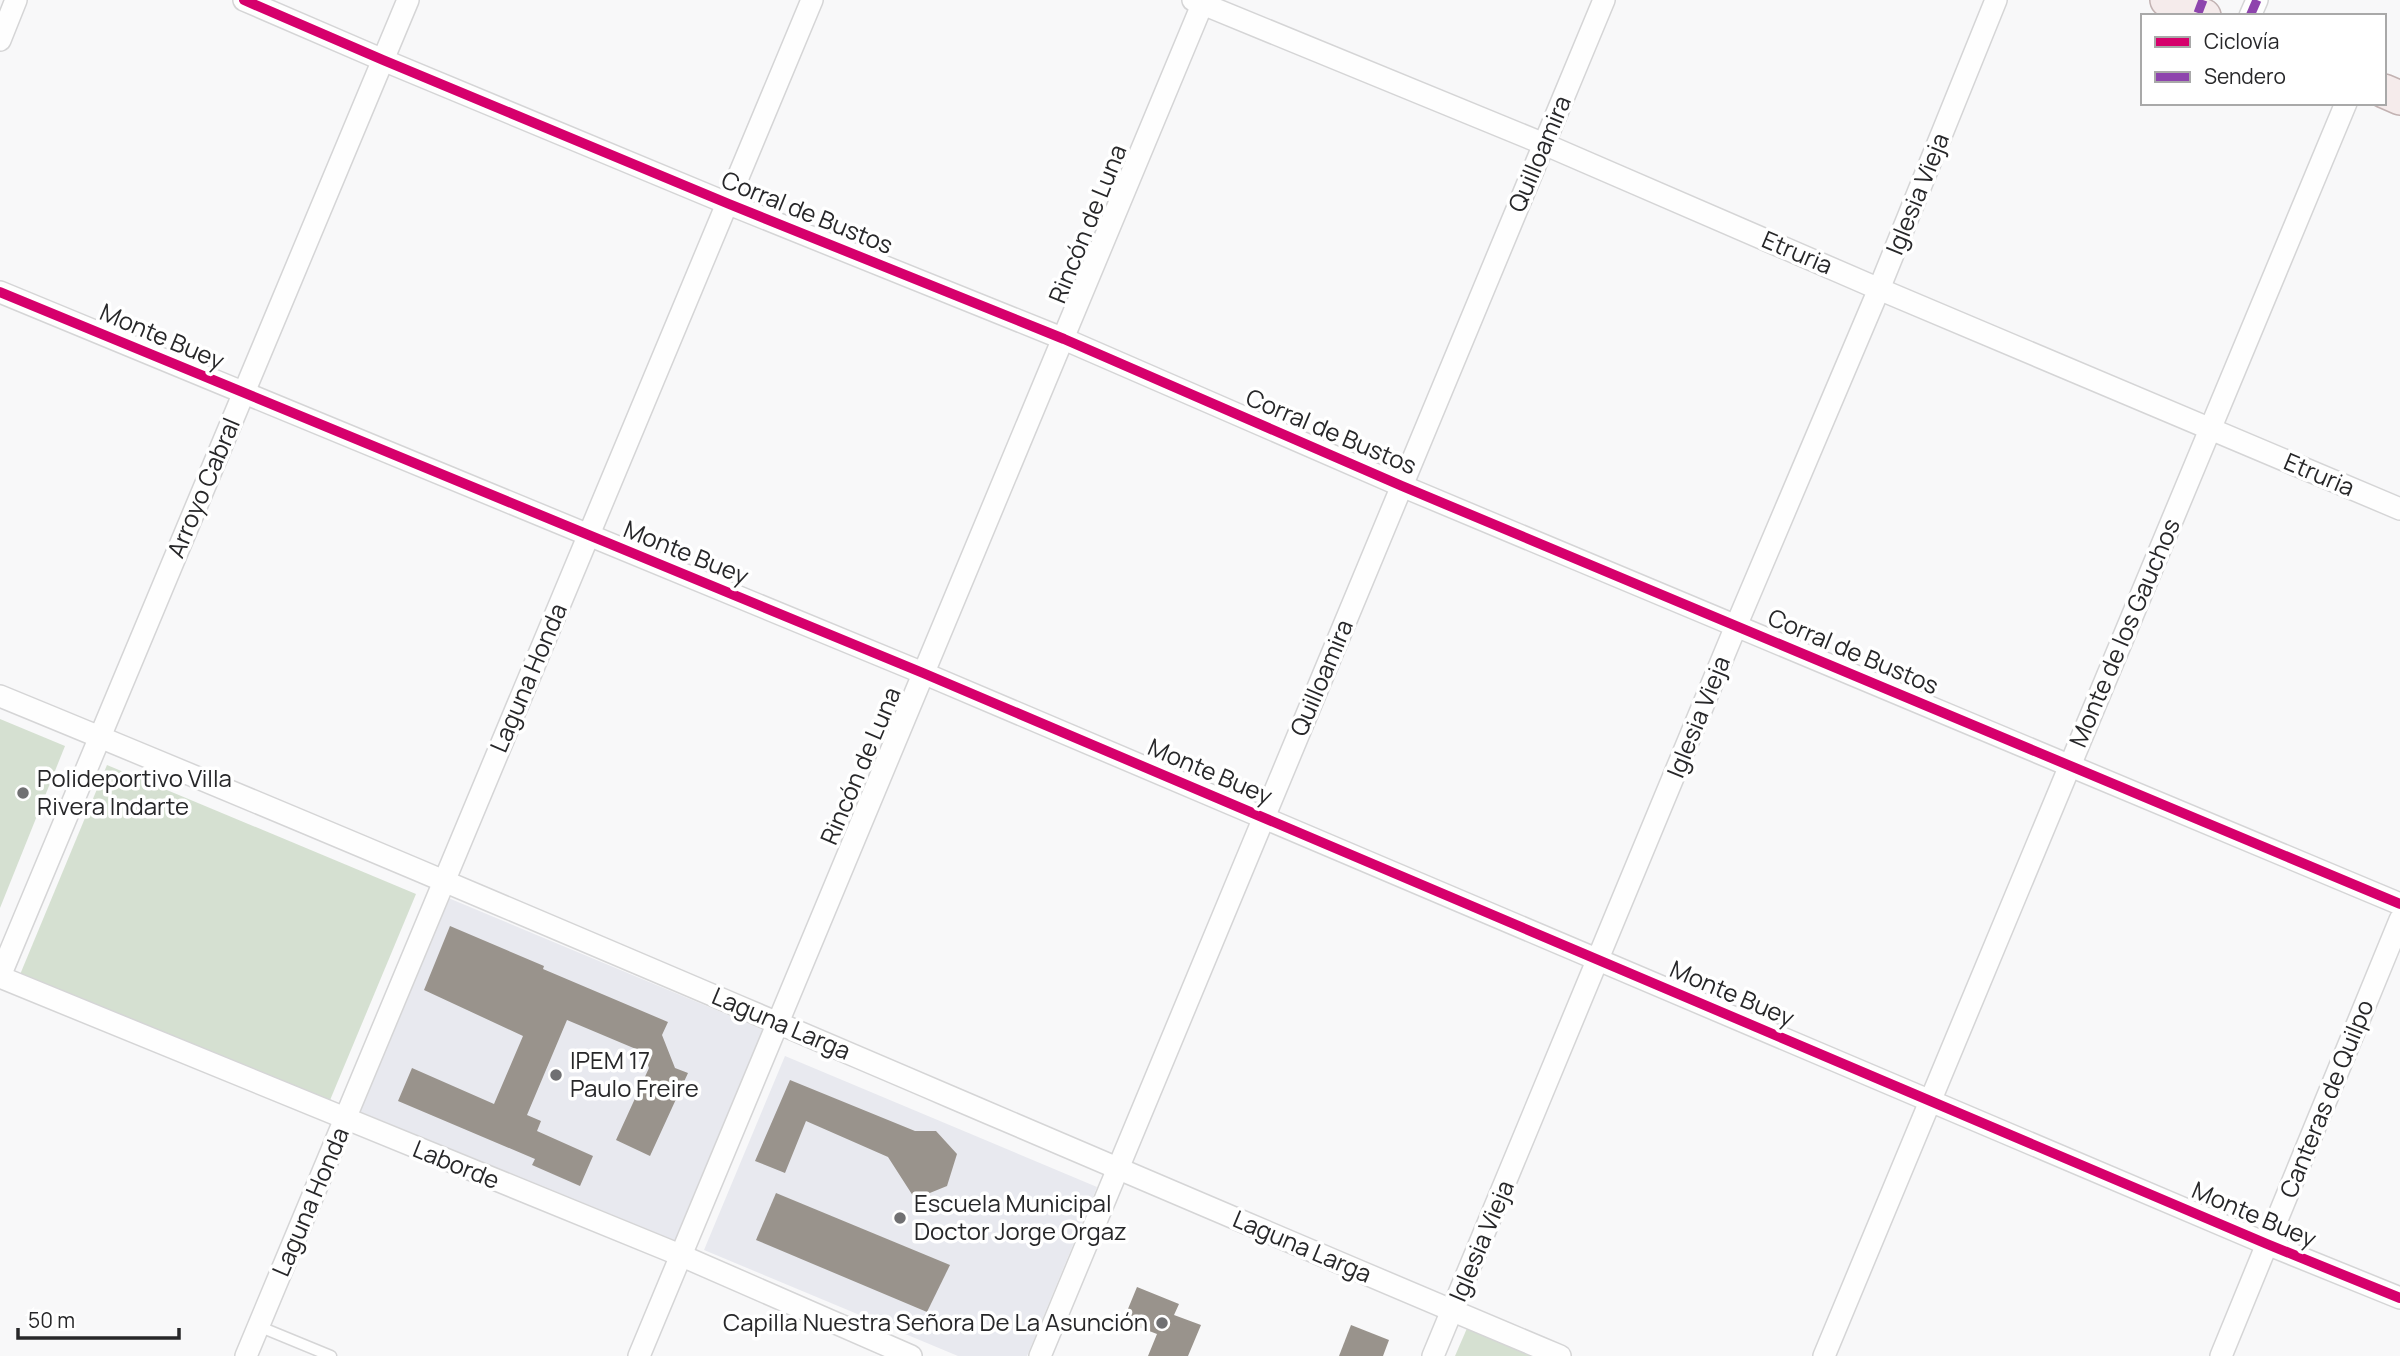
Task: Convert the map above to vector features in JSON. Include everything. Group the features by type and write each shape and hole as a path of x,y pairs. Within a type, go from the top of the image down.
{"main road":[{"path":"2167,0 2202,10"}],"street":[{"path":"0,40 16,0"},
{"name":"Corral de Bustos","path":"244,0 729,204 1064,339 1402,486 2400,904"},
{"name":"Arroyo Cabral","path":"0,976 408,0"},
{"name":"Laguna Honda","path":"246,1356 812,0"},
{"name":"Quilloamira","path":"1040,1356 1604,0"},
{"name":"Iglesia Vieja","path":"1433,1356 1879,289 1996,0"},
{"name":"Etruria","path":"1199,1 1544,144 2400,509"},
{"name":"Rincón de Luna","path":"639,1356 1064,339 1199,1"},
{"name":"Monte de los Gauchos","path":"1824,1356 2345,105"},
{"name":"Monte Buey","path":"0,292 923,673 2400,1298"},
{"name":"Laguna Larga","path":"0,696 777,1022 1117,1170 1560,1356"},
{"name":"Canteras de Quilpo","path":"2221,1356 2400,920"},
{"name":"Laborde","path":"0,976 680,1255 911,1356"}],"lane":[{"path":"258,1326 331,1356"}],"shaded area":[{"name":"IPEM 17 Paulo Freire","path":"446,897 764,1030 677,1246 346,1120"},
{"name":"Escuela Municipal Doctor Jorge Orgaz","path":"785,1056 1097,1187 1027,1356 958,1356 704,1250"}],"green space":[{"name":"Polideportivo Villa Rivera Indarte","path":"0,719 65,746 0,908"},
{"path":"107,765 416,894 328,1105 19,977"},
{"path":"1468,1326 1538,1356 1455,1356"}],"building":[{"path":"450,926 668,1022 662,1035 675,1068 688,1073 650,1156 616,1140 649,1068 643,1052 567,1020 527,1115 541,1121 537,1131 593,1156 580,1186 532,1165 535,1159 398,1101 412,1068 494,1104 523,1036 424,990"},
{"path":"790,1080 915,1131 936,1131 957,1154 947,1186 915,1199 888,1157 806,1121 785,1173 755,1161"},
{"path":"776,1193 950,1265 927,1312 756,1240"},
{"name":"Capilla Nuestra Señora De La Asunción","path":"1137,1287 1179,1304 1174,1315 1201,1325 1188,1356 1148,1356 1157,1334 1123,1321"},
{"path":"1351,1325 1389,1340 1383,1356 1339,1356"}],"marked path":[{"path":"2198,13 2203,0"},
{"path":"2251,14 2257,0"}],"cycle path":[{"path":"244,0 729,204 1064,339 1402,486 2400,904"},
{"path":"0,292 923,673 2400,1298"}],"place":[{"name":"Polideportivo Villa Rivera Indarte","path":"23,793"},
{"name":"IPEM 17 Paulo Freire","path":"556,1075"},
{"name":"Escuela Municipal Doctor Jorge Orgaz","path":"900,1218"},
{"name":"Capilla Nuestra Señora De La Asunción","path":"1162,1323"}]}
